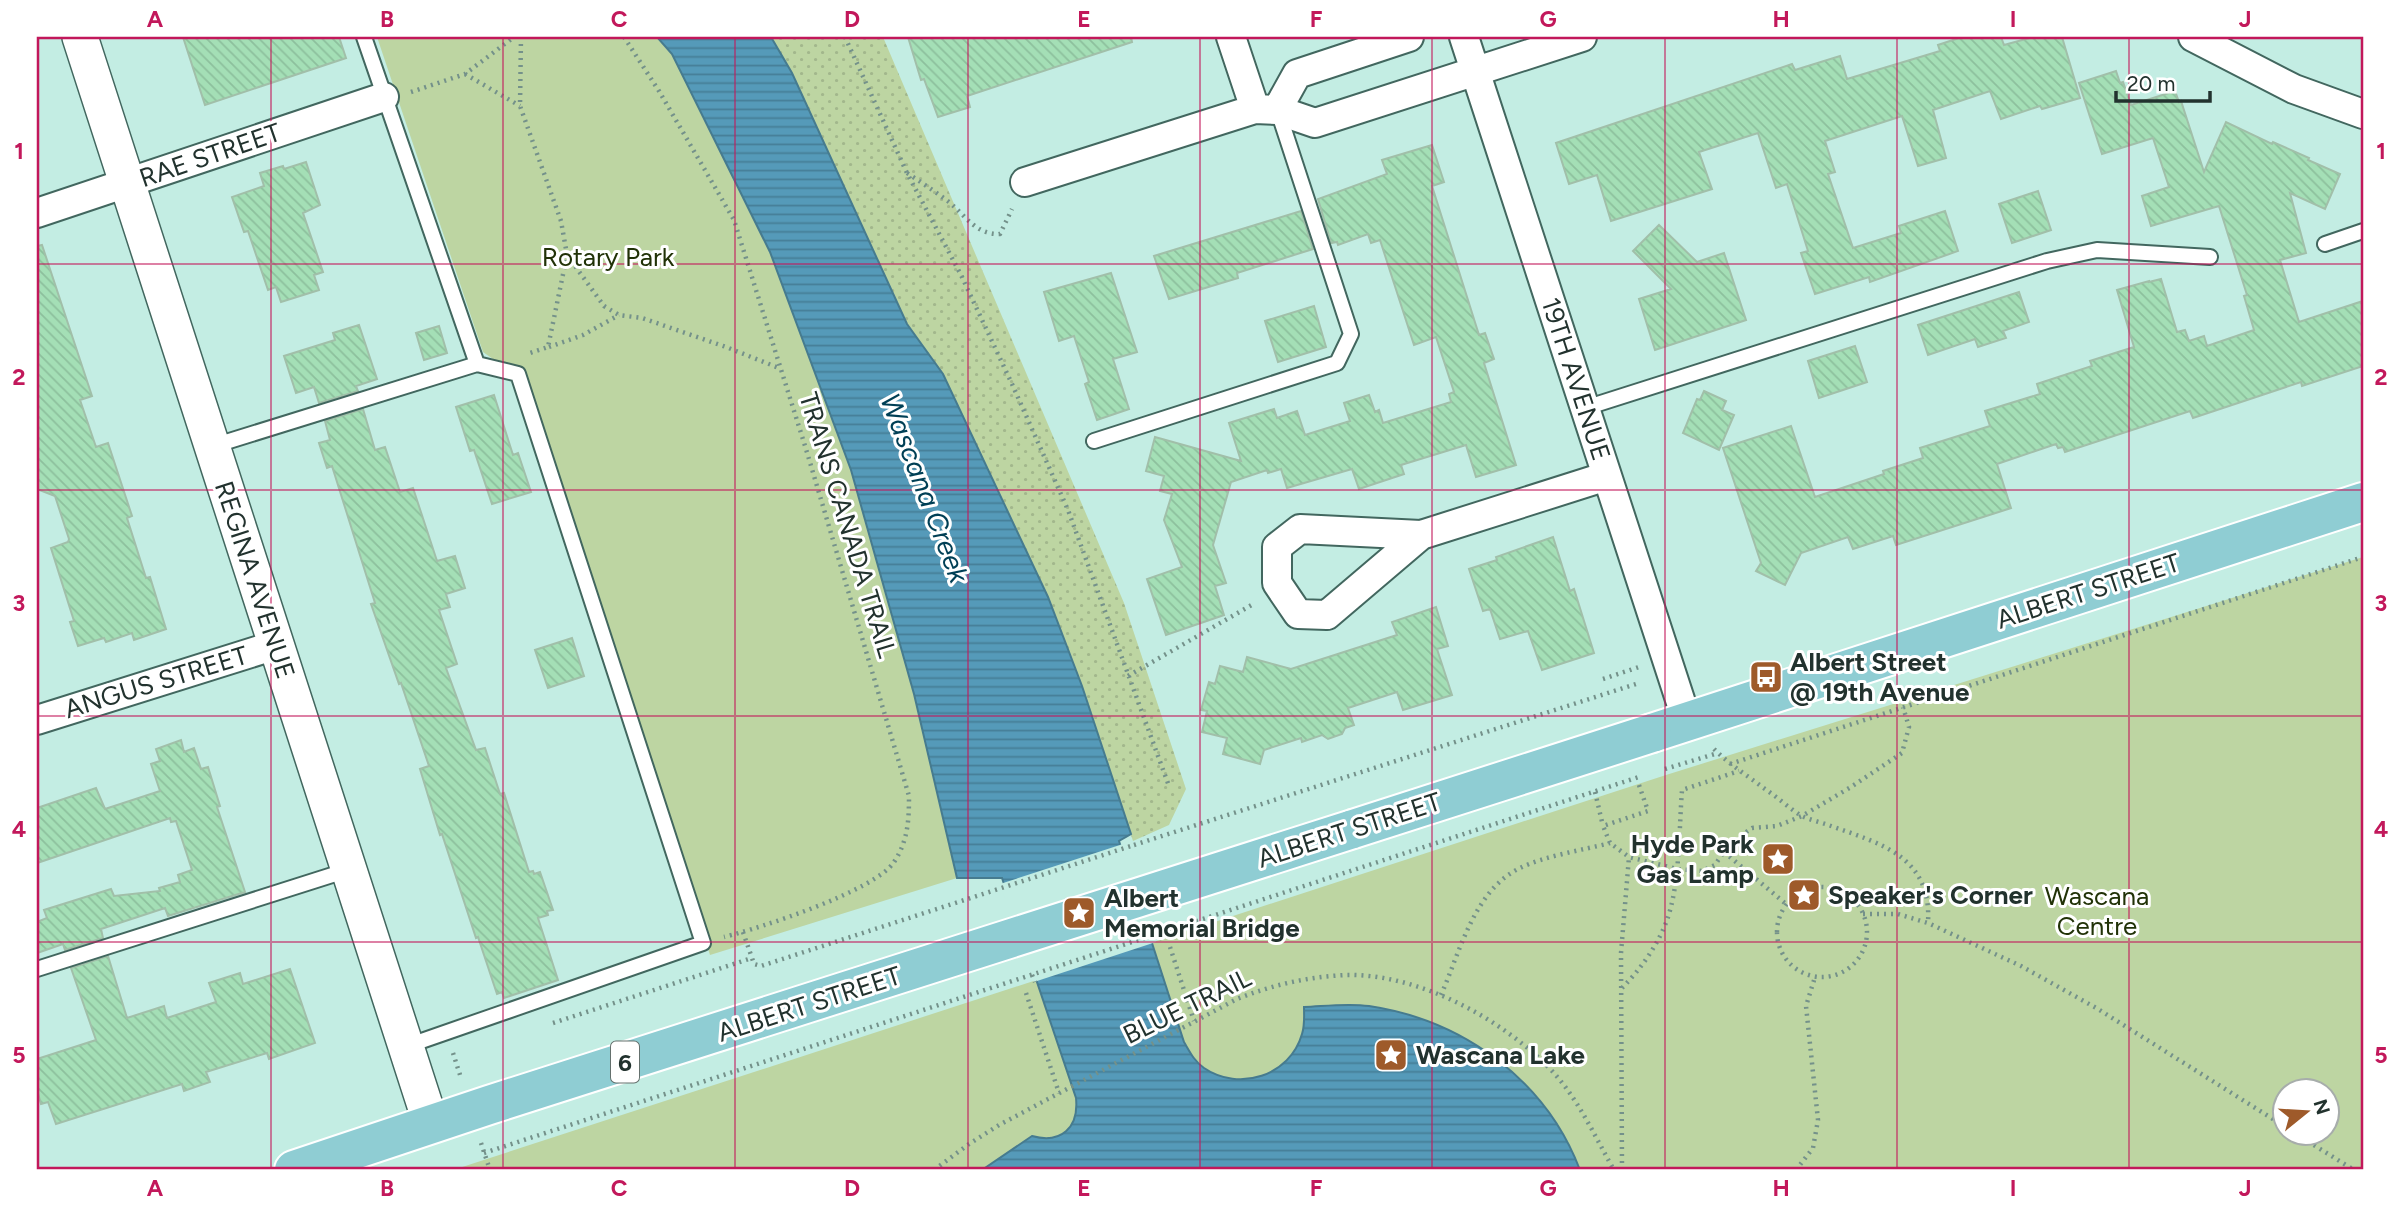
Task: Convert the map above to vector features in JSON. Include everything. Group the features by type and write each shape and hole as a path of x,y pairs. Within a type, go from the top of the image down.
{"main road":[{"name":"ALBERT STREET","path":"294,1170 2363,502"}],"street":[{"name":"REGINA AVENUE","path":"80,37 431,1124"},
{"path":"1231,37 1266,109 1315,123 1582,37"},
{"path":"1025,182 1266,109 1297,74 1409,37"},
{"name":"19TH AVENUE","path":"1464,37 1607,476 1670,727"},
{"path":"2193,37 2294,89 2363,114"},
{"name":"RAE STREET","path":"37,213 384,97"},
{"path":"1422,535 1327,615 1298,614 1277,583 1277,547 1300,529 1422,535 1607,476"},
{"name":"ANGUS STREET","path":"37,720 276,645"}],"lane":[{"path":"364,37 477,365"},
{"path":"1094,441 1336,363 1351,334 1266,109"},
{"path":"2325,244 2363,231"},
{"path":"1585,408 2048,261 2097,250 2210,257"},
{"path":"212,446 477,365 518,374 703,943 406,1046"},
{"path":"37,969 349,870"}],"path":[{"path":"384,97 396,97 465,74 514,37"},
{"path":"520,37 520,106 561,221 567,255 548,347"},
{"name":"TRANS CANADA TRAIL","path":"624,37 666,102 734,220 909,796 909,827 903,846 893,864 877,878 855,891 720,938"},
{"path":"845,37 906,173 961,275 1068,510 1169,786"},
{"path":"465,74 520,106"},
{"path":"906,173 951,204 977,228 989,234 1000,234 1025,182"},
{"path":"567,255 604,306 619,315 642,318 779,368"},
{"path":"518,374 514,359 583,335 619,315"},
{"path":"1928,923 1926,890 1914,869 1894,852 1869,839 1802,816 1730,764 2363,557"},
{"path":"1128,676 1280,588"},
{"path":"1603,679 1633,669"},
{"path":"743,932 754,964 761,966 1003,885 1636,684"},
{"path":"1595,795 1610,843 1629,857 1677,869 1702,871 1715,865 1729,844 1752,828 1777,826 1802,816 1902,753 1909,727 1903,708"},
{"path":"484,1153 1718,753"},
{"path":"1622,988 1651,951 1667,920 1677,869 1682,790 1740,771"},
{"path":"1604,826 1648,811 1639,785"},
{"path":"1441,995 1475,916 1489,894 1504,878 1521,867 1610,843"},
{"path":"1724,852 1786,904"},
{"path":"1622,1170 1621,953 1629,857"},
{"path":"1827,887 1842,892 1854,901 1863,914 1866,941 1853,965 1829,977 1800,972 1788,962 1780,949 1776,934 1779,918 1786,904 1797,894 1812,888 1827,887"},
{"path":"1863,914 1898,914 1928,923 2021,966 2098,1009 2270,1117"},
{"path":"1160,933 1162,940"},
{"path":"1170,947 1194,1021"},
{"path":"543,1026 752,958"},
{"path":"1032,975 1035,982"},
{"name":"BLUE TRAIL","path":"934,1170 999,1125 1194,1021 1266,987 1309,978 1348,975 1399,982 1441,995 1477,1012 1521,1042 1553,1072 1578,1104 1614,1170"},
{"path":"1796,1170 1813,1148 1818,1120 1805,1006 1815,976"},
{"path":"1026,993 1059,1093"},
{"path":"2320,1148 2354,1170"}],"green space":[{"name":"Rotary Park","path":"377,37 657,37 672,54 770,252 851,470 914,694 957,878 710,955 530,385 483,352"},
{"path":"771,37 883,37 1124,603 1186,789 1169,825 1133,841 1082,686 1048,597 943,374 907,324 792,73"},
{"name":"Wascana Centre","path":"2363,557 2363,1170 453,1170 1666,775"}],"water":[{"name":"Wascana Creek","path":"657,37 771,37 792,73 907,324 943,374 1048,597 1082,686 1131,834 1119,841 1184,1042 1195,1059 1204,1068 1232,1079 1262,1076 1275,1070 1296,1049 1303,1031 1304,1007 1361,1005 1404,1013 1468,1040 1523,1082 1546,1108 1565,1138 1580,1170 982,1170 1032,1136 1052,1138 1066,1131 1074,1118 1076,1098 1002,878 957,878 914,694 851,470 770,252 672,54"}],"pier":[{"path":"1123,844 1156,942 1034,982 1000,884"}],"building":[{"path":"183,37 339,37 346,58 205,105"},
{"path":"908,37 1131,37 1132,42 967,96 970,107 938,117 924,79 921,80"},
{"path":"1962,37 2001,37 2004,45 2033,37 2062,37 2080,98 2042,109 2040,106 2001,119 1990,91 1933,110 1946,158 1918,166 1902,116 1825,141 1835,172 1828,174 1853,248 1901,233 1899,226 1945,211 1958,251 1870,282 1869,277 1815,294 1801,253 1808,251 1787,184 1776,188 1758,133 1699,152 1712,189 1611,221 1597,175 1569,184 1556,143 1792,64 1795,70 1840,56 1847,79 1940,51 1938,45"},
{"path":"2116,71 2131,105 2175,91 2179,102 2181,101 2204,172 2226,122 2340,174 2325,209 2290,193 2306,253 2280,260 2299,322 2363,301 2363,366 2302,386 2301,382 2193,418 2190,411 2065,452 2063,447 2058,448 2056,444 1997,464 2011,508 1896,545 1893,536 1853,549 1848,537 1801,553 1785,585 1756,571 1761,563 1723,448 1791,426 1815,497 1884,474 1883,471 1923,458 1920,448 1990,426 1985,411 2040,394 2037,384 2092,366 2090,361 2134,347 2117,290 2149,281 2161,279 2177,332 2185,330 2189,341 2204,336 2207,346 2254,330 2244,296 2247,295 2219,206 2151,226 2142,196 2169,187 2153,138 2102,154 2079,83"},
{"path":"1432,145 1444,182 1432,186 1479,335 1485,333 1494,359 1484,363 1516,465 1476,477 1466,445 1401,465 1404,474 1359,489 1352,469 1287,488 1281,469 1268,473 1267,470 1231,482 1213,545 1226,583 1215,586 1224,615 1166,635 1147,579 1182,567 1164,520 1172,494 1160,491 1164,476 1146,471 1155,437 1241,461 1229,423 1274,409 1277,418 1297,411 1305,435 1350,421 1344,403 1369,395 1375,412 1379,410 1383,423 1451,402 1449,394 1454,392 1436,337 1414,345 1380,240 1371,243 1368,234 1338,245 1337,242 1331,243 1318,199 1387,174 1382,160"},
{"path":"306,162 320,205 303,213 323,272 314,275 319,290 281,302 276,287 268,290 248,231 244,232 232,197 264,186 260,173"},
{"path":"2038,191 2051,230 2012,243 1999,204"},
{"path":"1301,211 1313,249 1237,273 1238,278 1169,299 1154,256"},
{"path":"1659,225 1697,262 1724,253 1746,320 1655,350 1639,299 1671,289 1633,251"},
{"path":"42,245 92,396 80,400 96,447 108,443 132,516 127,518 146,578 150,577 166,629 134,640 132,633 106,642 104,638 78,646 70,622 74,621 51,548 68,542 69,539 55,496 37,489 37,246"},
{"path":"1111,273 1137,352 1113,359 1129,409 1097,420 1085,384 1089,382 1074,336 1059,341 1044,292"},
{"path":"2019,292 2029,322 2003,331 2006,338 1978,347 1975,339 1928,355 1918,325"},
{"path":"1314,306 1326,347 1278,362 1265,321"},
{"path":"359,325 377,379 356,386 358,391 319,403 314,387 296,393 284,356 335,340 333,333"},
{"path":"439,326 447,353 424,360 416,333"},
{"path":"1855,346 1867,382 1819,398 1808,361"},
{"path":"1704,391 1726,401 1722,410 1734,415 1719,450 1683,433 1697,399 1700,400"},
{"path":"494,395 513,455 518,453 531,492 492,504 474,450 470,451 456,407"},
{"path":"363,409 375,450 385,447 400,492 413,488 437,561 455,556 465,588 446,594 450,607 439,610 457,664 446,668 476,750 485,748 500,794 504,793 529,872 540,872 553,910 538,918 558,980 504,998 502,992 497,994 442,834 440,835 420,769 429,766 371,604 375,603 332,466 327,468 319,443 330,440 325,421"},
{"path":"1553,537 1570,591 1574,589 1594,653 1542,670 1528,631 1500,639 1490,609 1483,611 1469,569"},
{"path":"1436,607 1448,646 1437,649 1452,695 1403,710 1397,692 1348,708 1354,725 1345,728 1342,734 1328,739 1322,735 1302,742 1301,738 1264,750 1260,764 1223,754 1227,738 1202,732 1207,711 1201,710 1209,682 1215,684 1220,666 1243,672 1247,657 1291,669 1397,635 1392,622"},
{"path":"572,638 584,676 548,688 535,650"},
{"path":"181,740 184,752 194,748 201,769 208,767 220,806 217,807 245,892 168,916 165,908 101,929 103,938 65,950 63,944 37,953 37,922 47,918 44,910 111,889 114,896 160,891 159,888 180,882 178,875 192,870 176,821 171,822 170,818 37,863 37,808 96,788 105,809 160,791 151,764 160,761 156,749"},
{"path":"108,956 127,1018 164,1006 167,1018 216,1002 209,983 240,973 243,984 290,969 315,1043 269,1059 267,1053 206,1072 210,1082 184,1091 182,1084 56,1124 48,1102 41,1104 37,1090 37,1059 96,1040 71,968"}],"place":[{"name":"Albert Street @ 19th Avenue","path":"1766,677"},
{"name":"Hyde Park Gas Lamp","path":"1778,859"},
{"name":"Speaker's Corner","path":"1804,895"},
{"name":"Albert Memorial Bridge","path":"1079,913"},
{"name":"Wascana Lake","path":"1391,1055"}]}
